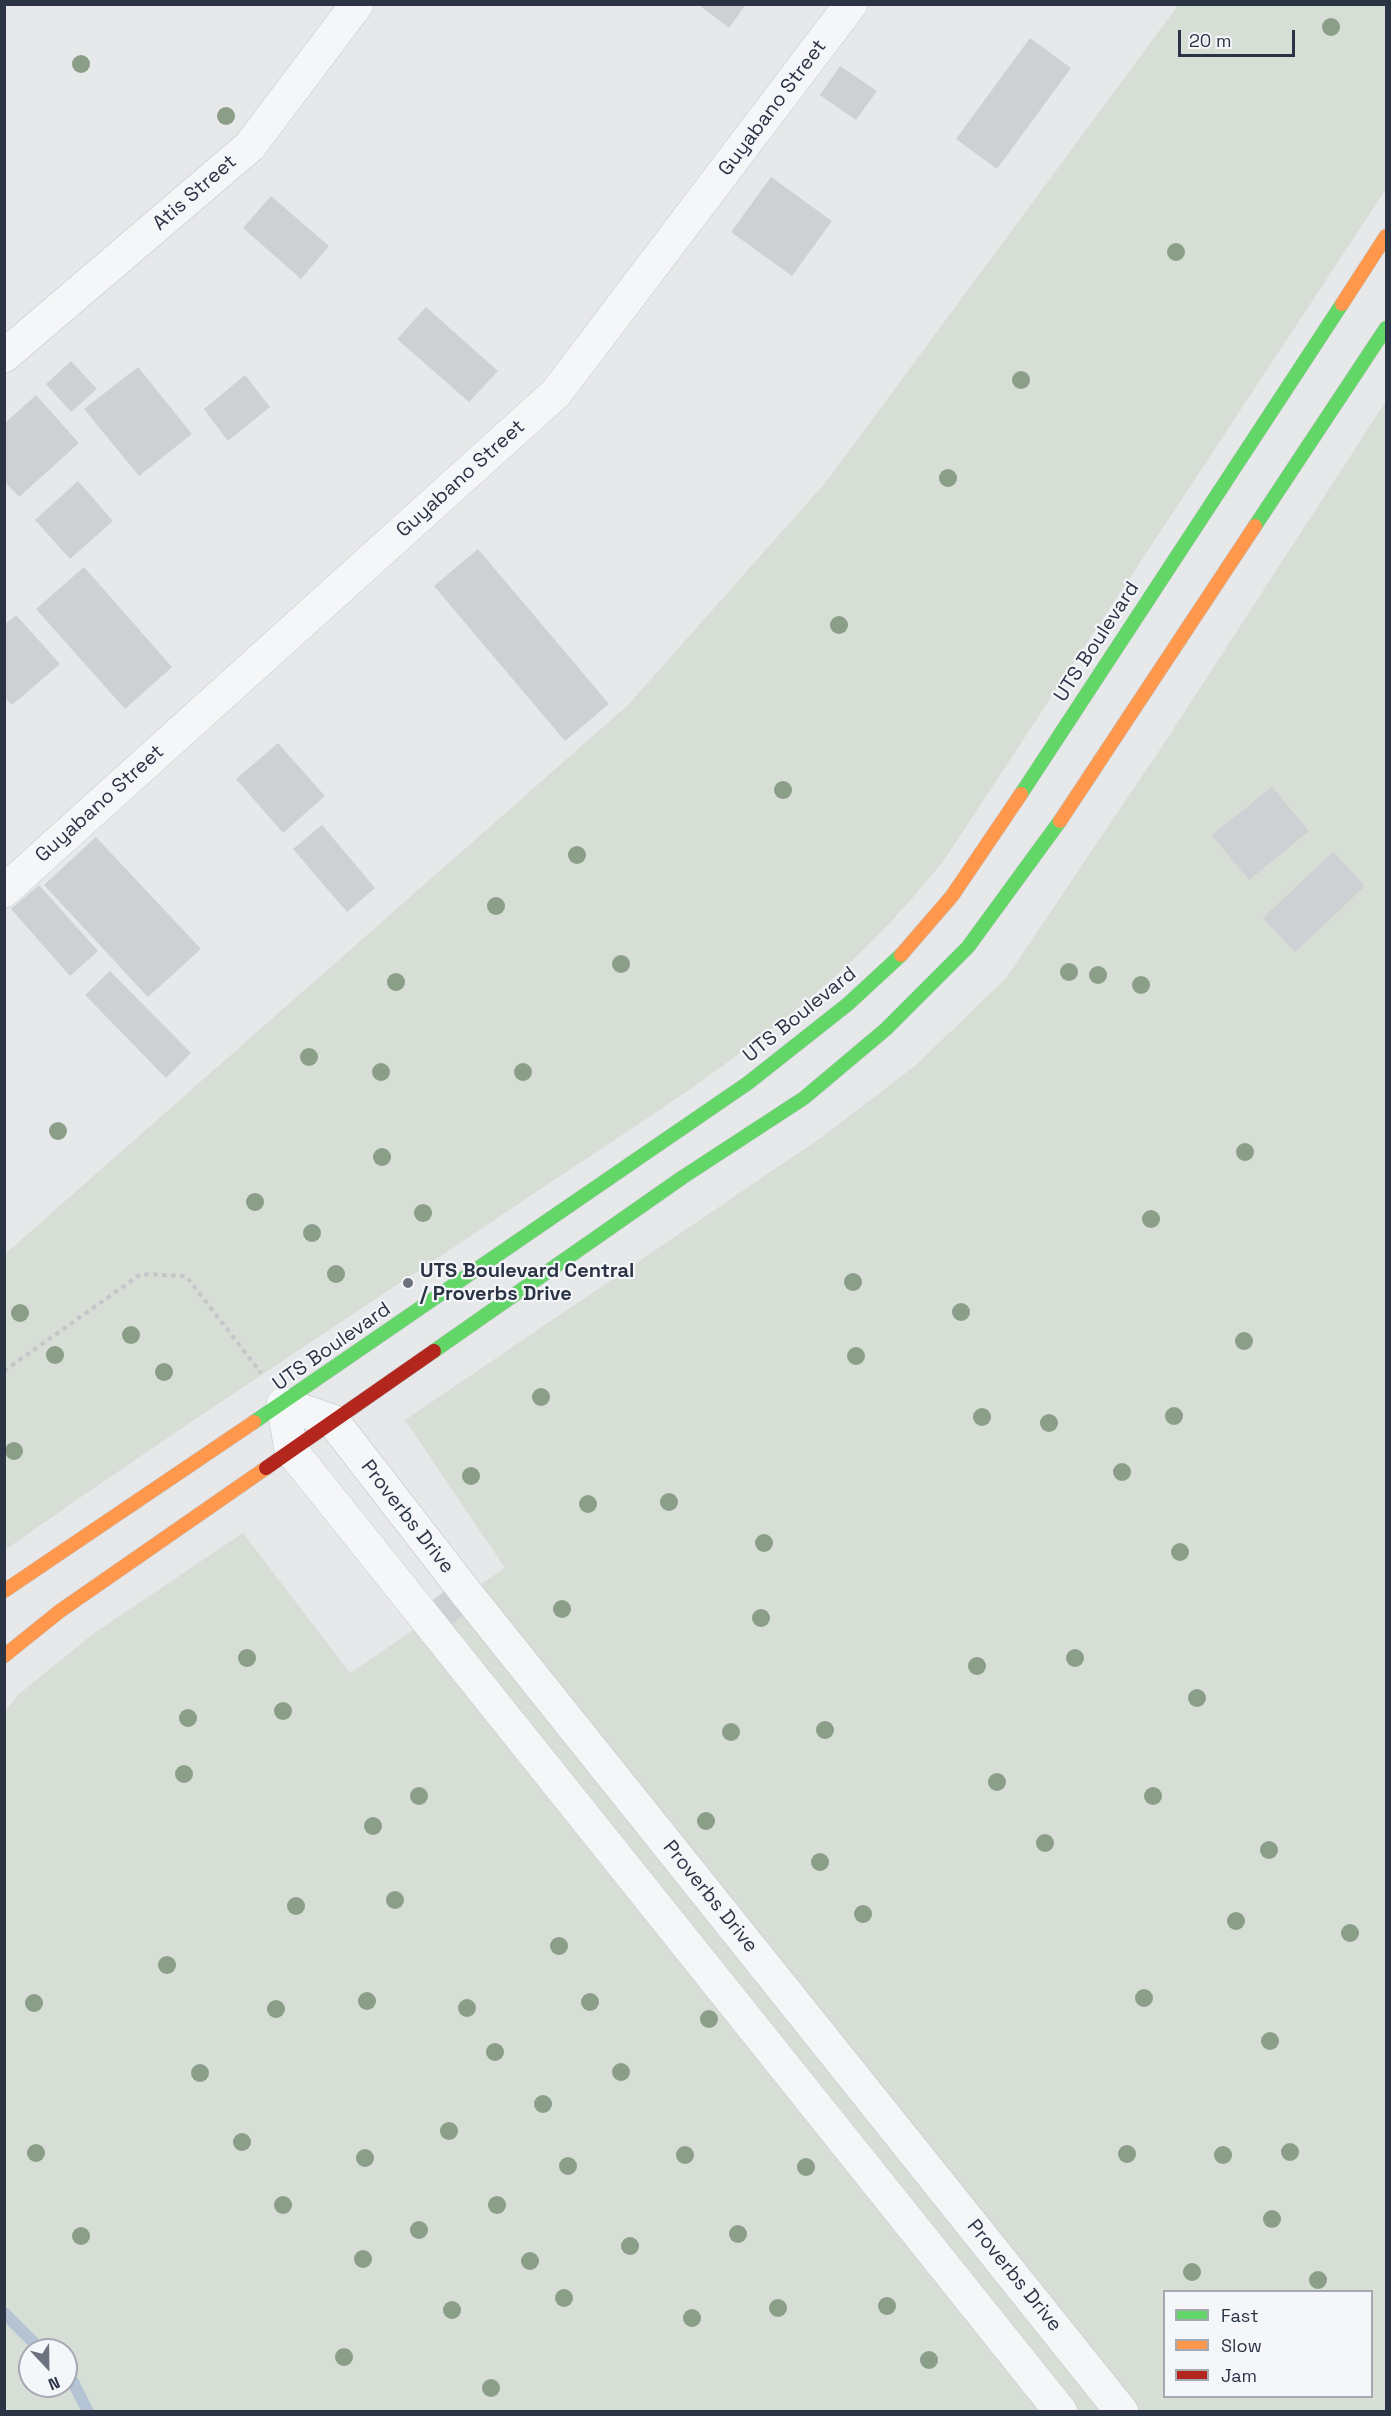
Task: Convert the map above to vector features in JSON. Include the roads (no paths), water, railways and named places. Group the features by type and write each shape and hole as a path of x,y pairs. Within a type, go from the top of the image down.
{"main road":[{"name":"UTS Boulevard","path":"4,1592 20,1578 283,1404 778,1061 857,997 937,916 997,830 1386,236"},
{"path":"4,1656 60,1611 683,1177 804,1098 886,1029 968,947 1038,855 1386,328"}],"street":[{"name":"Atis Street","path":"4,356 250,146 357,4"},
{"name":"Guyabano Street","path":"4,891 556,393 850,4"},
{"path":"333,1421 283,1404 291,1450 1061,2412"},
{"name":"Proverbs Drive","path":"333,1421 474,1604 1122,2412"}],"waterway":[{"path":"4,2313 29,2338"},
{"path":"78,2392 88,2412"}],"place":[{"name":"UTS Boulevard Central / Proverbs Drive","path":"408,1283"}]}
